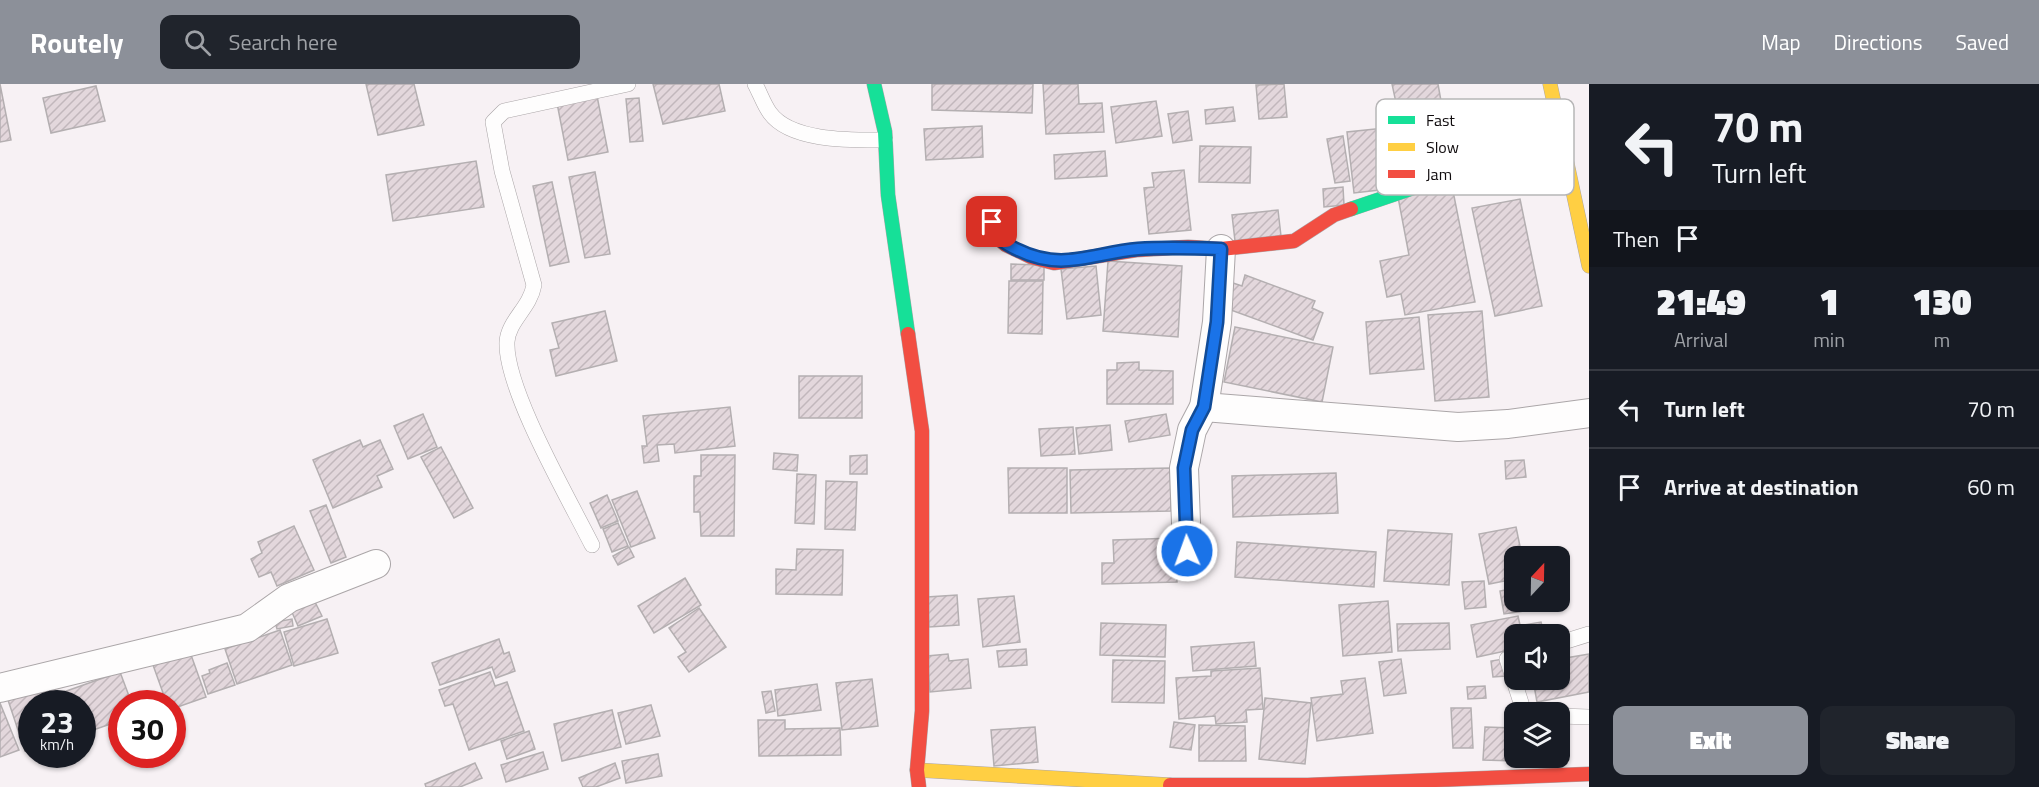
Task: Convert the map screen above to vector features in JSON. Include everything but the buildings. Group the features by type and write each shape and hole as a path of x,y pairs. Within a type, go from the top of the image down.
{"street":[{"path":"874,84 885,140 888,195 922,432 922,711 917,770 919,787"},
{"path":"1550,84 1553,99"},
{"path":"993,207 994,235 1031,257 1054,263 1136,250 1188,247 1221,249 1294,241 1334,215 1393,195"},
{"path":"1573,195 1589,266"},
{"path":"1187,551 1184,468 1192,430 1204,407 1217,322 1221,249"},
{"path":"1204,407 1458,427 1508,424 1589,413"},
{"path":"0,688 247,628 290,598 376,564"},
{"path":"917,770 1171,785 1308,785 1589,774"}],"lane":[{"path":"592,545 538,436 511,371 507,341 511,326 532,299 534,285 502,171 493,122 504,111 628,84"},
{"path":"755,84 770,114 788,128 846,140 885,140"},
{"path":"1570,640 1589,634"},
{"path":"1570,716 1589,717"}],"traffic: fast":[{"path":"874,84 885,132 888,195 908,334"},
{"path":"1351,209 1392,195"}],"traffic: slow":[{"path":"1550,84 1553,99"},
{"path":"1574,195 1589,266"},
{"path":"917,770 1170,785"}],"traffic: jam":[{"path":"993,207 994,235 1006,245 1031,257 1054,263 1136,250 1188,247 1221,249 1294,241 1334,215 1351,209"},
{"path":"908,334 922,431 922,711 917,770 919,787"},
{"path":"1170,785 1308,785 1589,774"}],"route":[{"path":"992,222 994,235 1006,245 1031,257 1054,263 1136,250 1188,247 1221,249 1217,322 1204,407 1192,430 1184,468 1187,551"}]}
